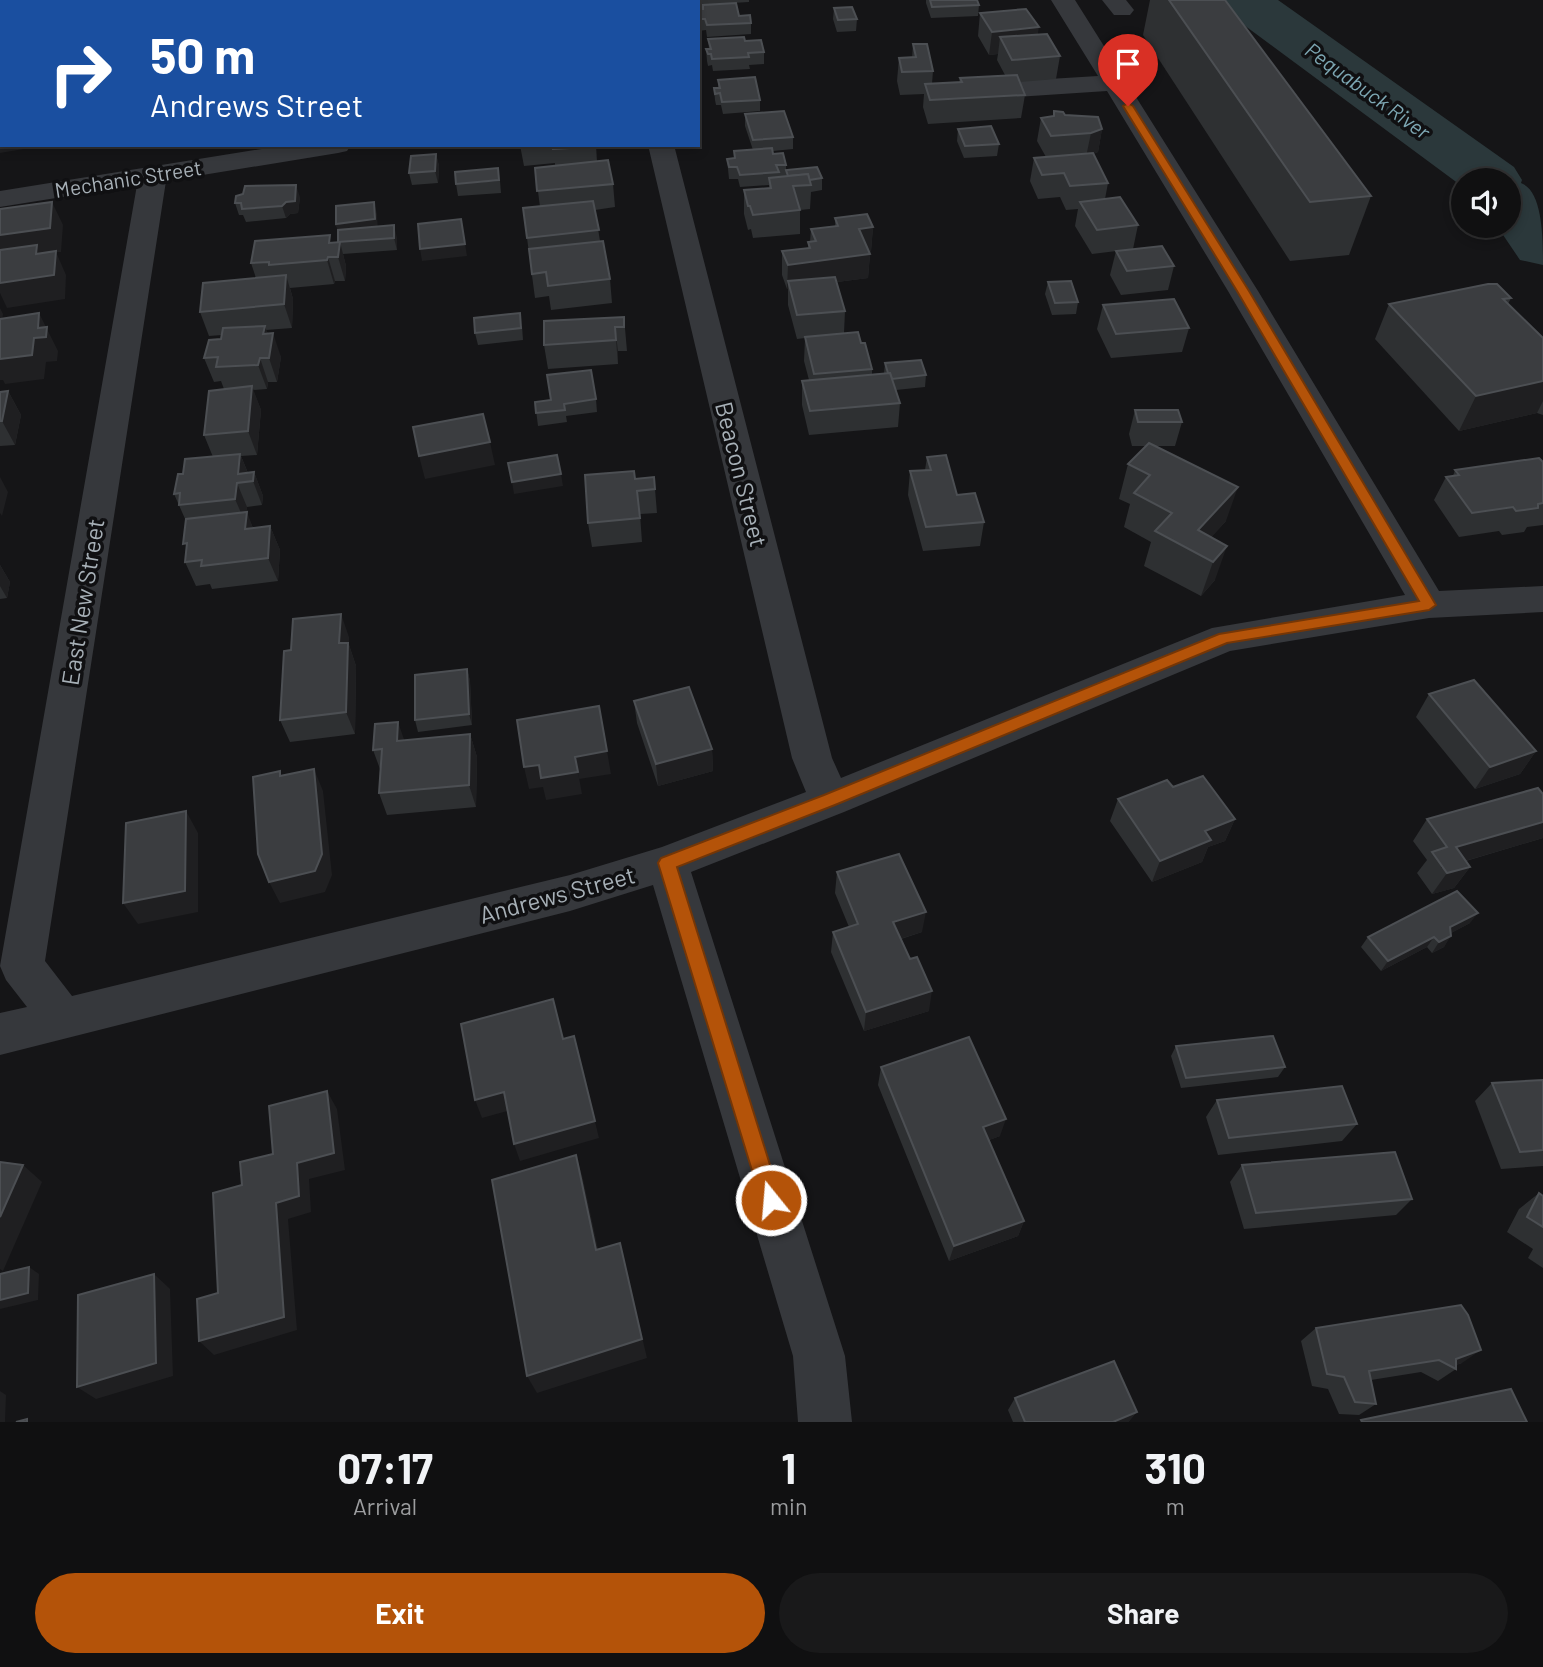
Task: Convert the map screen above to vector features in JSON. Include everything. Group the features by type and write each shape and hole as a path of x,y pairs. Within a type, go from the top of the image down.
{"street":[{"path":"1063,0 1243,291 1429,605"},
{"path":"967,92 1114,83"},
{"name":"Mechanic Street","path":"0,199 325,147"},
{"name":"Beacon Street","path":"661,147 812,758 830,800"},
{"name":"East New Street","path":"62,1018 22,966 153,174"},
{"name":"Andrews Street","path":"0,1034 570,893 667,863 830,800 1225,638 1429,605 1543,599"},
{"path":"667,863 819,1356 825,1422"}],"building":[{"path":"930,0 977,0 979,5 932,7"},
{"path":"1169,0 1225,0 1371,196 1310,202"},
{"path":"736,3 739,16 750,15 751,23 707,25 705,19 700,19 703,5"},
{"path":"852,7 857,19 838,20 834,8"},
{"path":"1026,9 1039,27 992,32 980,13"},
{"path":"1047,34 1060,56 1012,60 1000,37"},
{"path":"744,37 745,41 761,40 764,52 748,53 749,57 712,59 706,49 711,49 708,39"},
{"path":"913,44 927,44 933,71 902,72 899,58 916,57"},
{"path":"1017,75 1025,95 930,100 925,84 962,82 960,78"},
{"path":"755,77 760,100 722,102 720,93 715,94 714,88 720,88 718,80"},
{"path":"784,111 793,137 753,140 745,114"},
{"path":"1054,111 1063,112 1065,115 1098,117 1102,129 1091,133 1051,136 1041,118 1054,116"},
{"path":"991,126 999,144 965,146 958,129"},
{"path":"553,147 587,147 553,149"},
{"path":"772,148 773,154 783,153 786,165 776,165 779,172 740,175 737,167 729,167 727,159 735,158 734,151"},
{"path":"1093,153 1108,183 1070,186 1064,173 1042,175 1034,158"},
{"path":"436,154 435,171 409,173 411,156"},
{"path":"608,160 613,184 537,191 535,168"},
{"path":"817,167 822,178 809,180 808,174 788,176 786,170"},
{"path":"498,168 499,180 456,184 455,172"},
{"path":"808,174 811,185 793,186 800,210 753,215 744,190 771,188 769,178"},
{"path":"296,185 295,201 286,202 282,206 242,209 241,203 235,203 236,196 243,194 245,186"},
{"path":"1120,197 1138,225 1097,230 1080,202"},
{"path":"593,201 599,230 527,238 523,208"},
{"path":"52,202 50,228 0,235 0,209"},
{"path":"374,202 375,219 336,224 336,206"},
{"path":"867,214 873,227 859,229 870,254 788,265 782,251 810,248 808,242 816,241 811,229 838,226 835,218"},
{"path":"461,219 465,244 420,249 418,224"},
{"path":"394,225 394,238 338,242 338,230"},
{"path":"330,235 329,243 340,242 338,257 269,265 269,262 251,263 255,241"},
{"path":"603,241 610,279 548,286 546,272 532,274 529,249"},
{"path":"37,245 36,254 56,251 54,275 0,283 0,250"},
{"path":"1162,246 1174,266 1127,271 1116,251"},
{"path":"286,275 284,304 200,312 203,283"},
{"path":"835,277 845,311 797,315 788,281"},
{"path":"1071,281 1078,302 1055,303 1048,282"},
{"path":"1497,284 1511,298 1503,299 1543,338 1543,381 1476,396 1389,304"},
{"path":"1174,299 1189,328 1116,334 1103,305"},
{"path":"39,313 38,328 47,327 46,337 34,338 32,355 0,359 0,319"},
{"path":"520,313 521,328 475,333 474,318"},
{"path":"624,317 624,327 615,327 616,340 544,345 544,321"},
{"path":"265,326 263,334 273,333 269,358 260,358 258,365 216,367 218,357 204,358 209,340 221,339 223,328"},
{"path":"858,332 861,343 865,343 872,369 814,374 805,337"},
{"path":"921,360 926,375 892,379 885,363"},
{"path":"591,370 596,399 564,404 565,410 536,413 535,402 551,400 547,375"},
{"path":"890,373 900,403 810,411 802,381"},
{"path":"252,386 248,431 204,435 209,391"},
{"path":"8,391 2,421 0,421 0,392"},
{"path":"1135,410 1178,410 1182,422 1138,422"},
{"path":"483,414 490,442 419,456 413,427"},
{"path":"1149,443 1238,487 1198,530 1227,546 1213,562 1155,531 1172,513 1134,493 1150,475 1128,464"},
{"path":"240,454 238,474 254,472 253,481 237,483 235,499 179,505 180,493 174,494 178,474 183,474 185,459"},
{"path":"557,455 561,474 512,482 508,463"},
{"path":"946,455 957,495 975,493 984,522 926,527 910,471 931,470 927,457"},
{"path":"1539,458 1543,462 1543,503 1538,504 1538,508 1516,511 1513,507 1472,513 1446,477 1459,475 1455,470"},
{"path":"634,471 635,479 654,477 655,489 637,491 640,518 588,523 585,475"},
{"path":"247,512 245,529 270,526 268,558 201,566 202,560 185,562 187,543 183,544 186,519"},
{"path":"341,614 339,643 348,643 346,712 280,720 284,651 291,650 293,619"},
{"path":"467,669 469,714 415,720 415,675"},
{"path":"1474,680 1536,751 1490,767 1429,694"},
{"path":"689,687 712,749 656,764 634,701"},
{"path":"599,706 607,751 575,757 578,772 541,778 539,765 524,767 517,720"},
{"path":"398,722 397,741 470,734 469,785 379,793 382,749 373,750 375,724"},
{"path":"314,769 322,854 315,871 269,882 258,854 253,777 280,771 280,776"},
{"path":"1203,776 1235,819 1205,831 1211,840 1160,861 1118,799 1167,780 1173,787"},
{"path":"1538,788 1543,794 1543,822 1456,847 1470,867 1447,873 1432,852 1447,847 1427,819"},
{"path":"186,811 185,891 123,903 126,823"},
{"path":"899,854 926,912 893,922 910,959 917,957 932,991 866,1012 833,932 858,924 837,872"},
{"path":"1457,891 1478,913 1450,927 1451,936 1439,942 1434,937 1388,961 1368,937"},
{"path":"553,999 563,1039 574,1036 595,1121 514,1144 504,1092 475,1100 461,1024"},
{"path":"1273,1036 1285,1067 1186,1078 1176,1046"},
{"path":"969,1037 1006,1119 983,1127 1024,1221 954,1246 881,1067"},
{"path":"1543,1080 1543,1150 1520,1152 1492,1083"},
{"path":"1342,1086 1357,1124 1229,1138 1217,1100"},
{"path":"327,1091 334,1153 297,1163 299,1196 276,1203 284,1317 199,1341 197,1299 218,1293 213,1193 242,1185 240,1162 273,1154 269,1106"},
{"path":"1395,1152 1412,1199 1256,1213 1242,1165"},
{"path":"576,1155 596,1250 620,1243 642,1339 527,1376 492,1180"},
{"path":"0,1162 23,1165 0,1217"},
{"path":"1539,1193 1543,1196 1543,1227 1527,1217"},
{"path":"29,1267 28,1293 0,1300 0,1274"},
{"path":"154,1274 156,1363 77,1387 78,1295"},
{"path":"1461,1305 1468,1315 1481,1350 1456,1359 1456,1369 1439,1360 1369,1371 1376,1404 1355,1402 1344,1377 1327,1374 1316,1328"},
{"path":"1114,1361 1137,1412 1113,1422 1025,1422 1015,1398"},
{"path":"1511,1389 1527,1422 1361,1420"}],"waterway":[{"name":"Pequabuck River","path":"1244,0 1475,168"},
{"name":"Pequabuck River","path":"1521,216 1543,246"}],"route":[{"path":"771,1200 667,863 830,800 1225,638 1429,605 1243,291 1128,106"}]}
